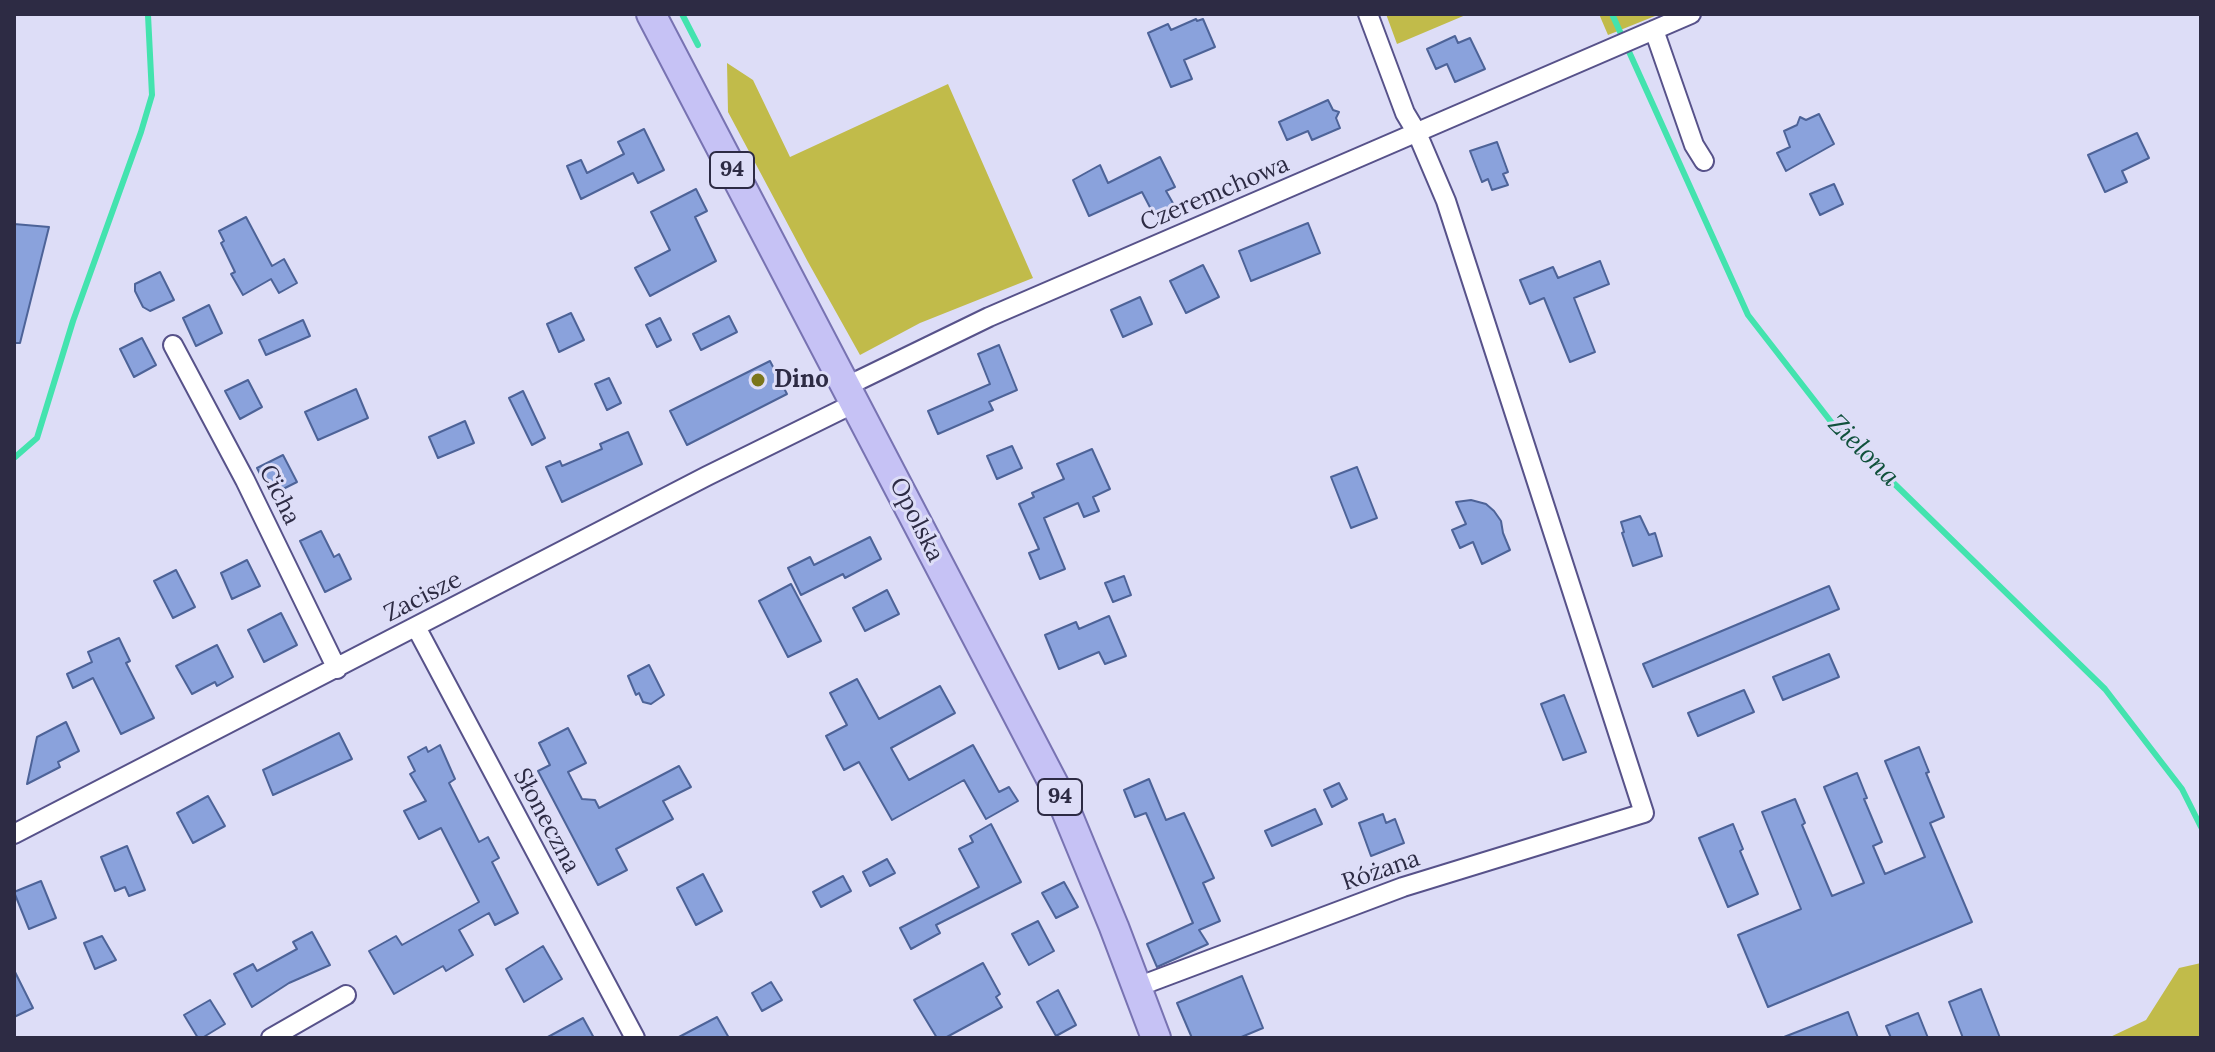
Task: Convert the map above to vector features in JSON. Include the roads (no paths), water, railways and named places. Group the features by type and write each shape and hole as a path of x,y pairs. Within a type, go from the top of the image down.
{"main road":[{"name":"Opolska","path":"651,14 1060,796 1156,1038"}],"street":[{"path":"1368,14 1405,113 1417,133"},
{"path":"1691,14 1648,33 1694,145 1704,161"},
{"name":"Czeremchowa","path":"851,395 989,317 1648,33"},
{"name":"Różana","path":"1137,987 1403,887 1644,813 1446,201 1417,133"},
{"name":"Cicha","path":"173,345 245,480 337,669"},
{"name":"Zacisze","path":"14,834 707,476 851,395"},
{"name":"Słoneczna","path":"416,627 635,1038"},
{"path":"271,1038 346,995"}],"waterway":[{"path":"682,14 698,45"},
{"name":"Zielona","path":"1612,14 1748,315 1832,423 2105,689 2182,789 2201,827"},
{"path":"14,458 37,438 73,321 141,132 152,95 148,15"}],"place":[{"name":"Dino","path":"758,380"}]}
